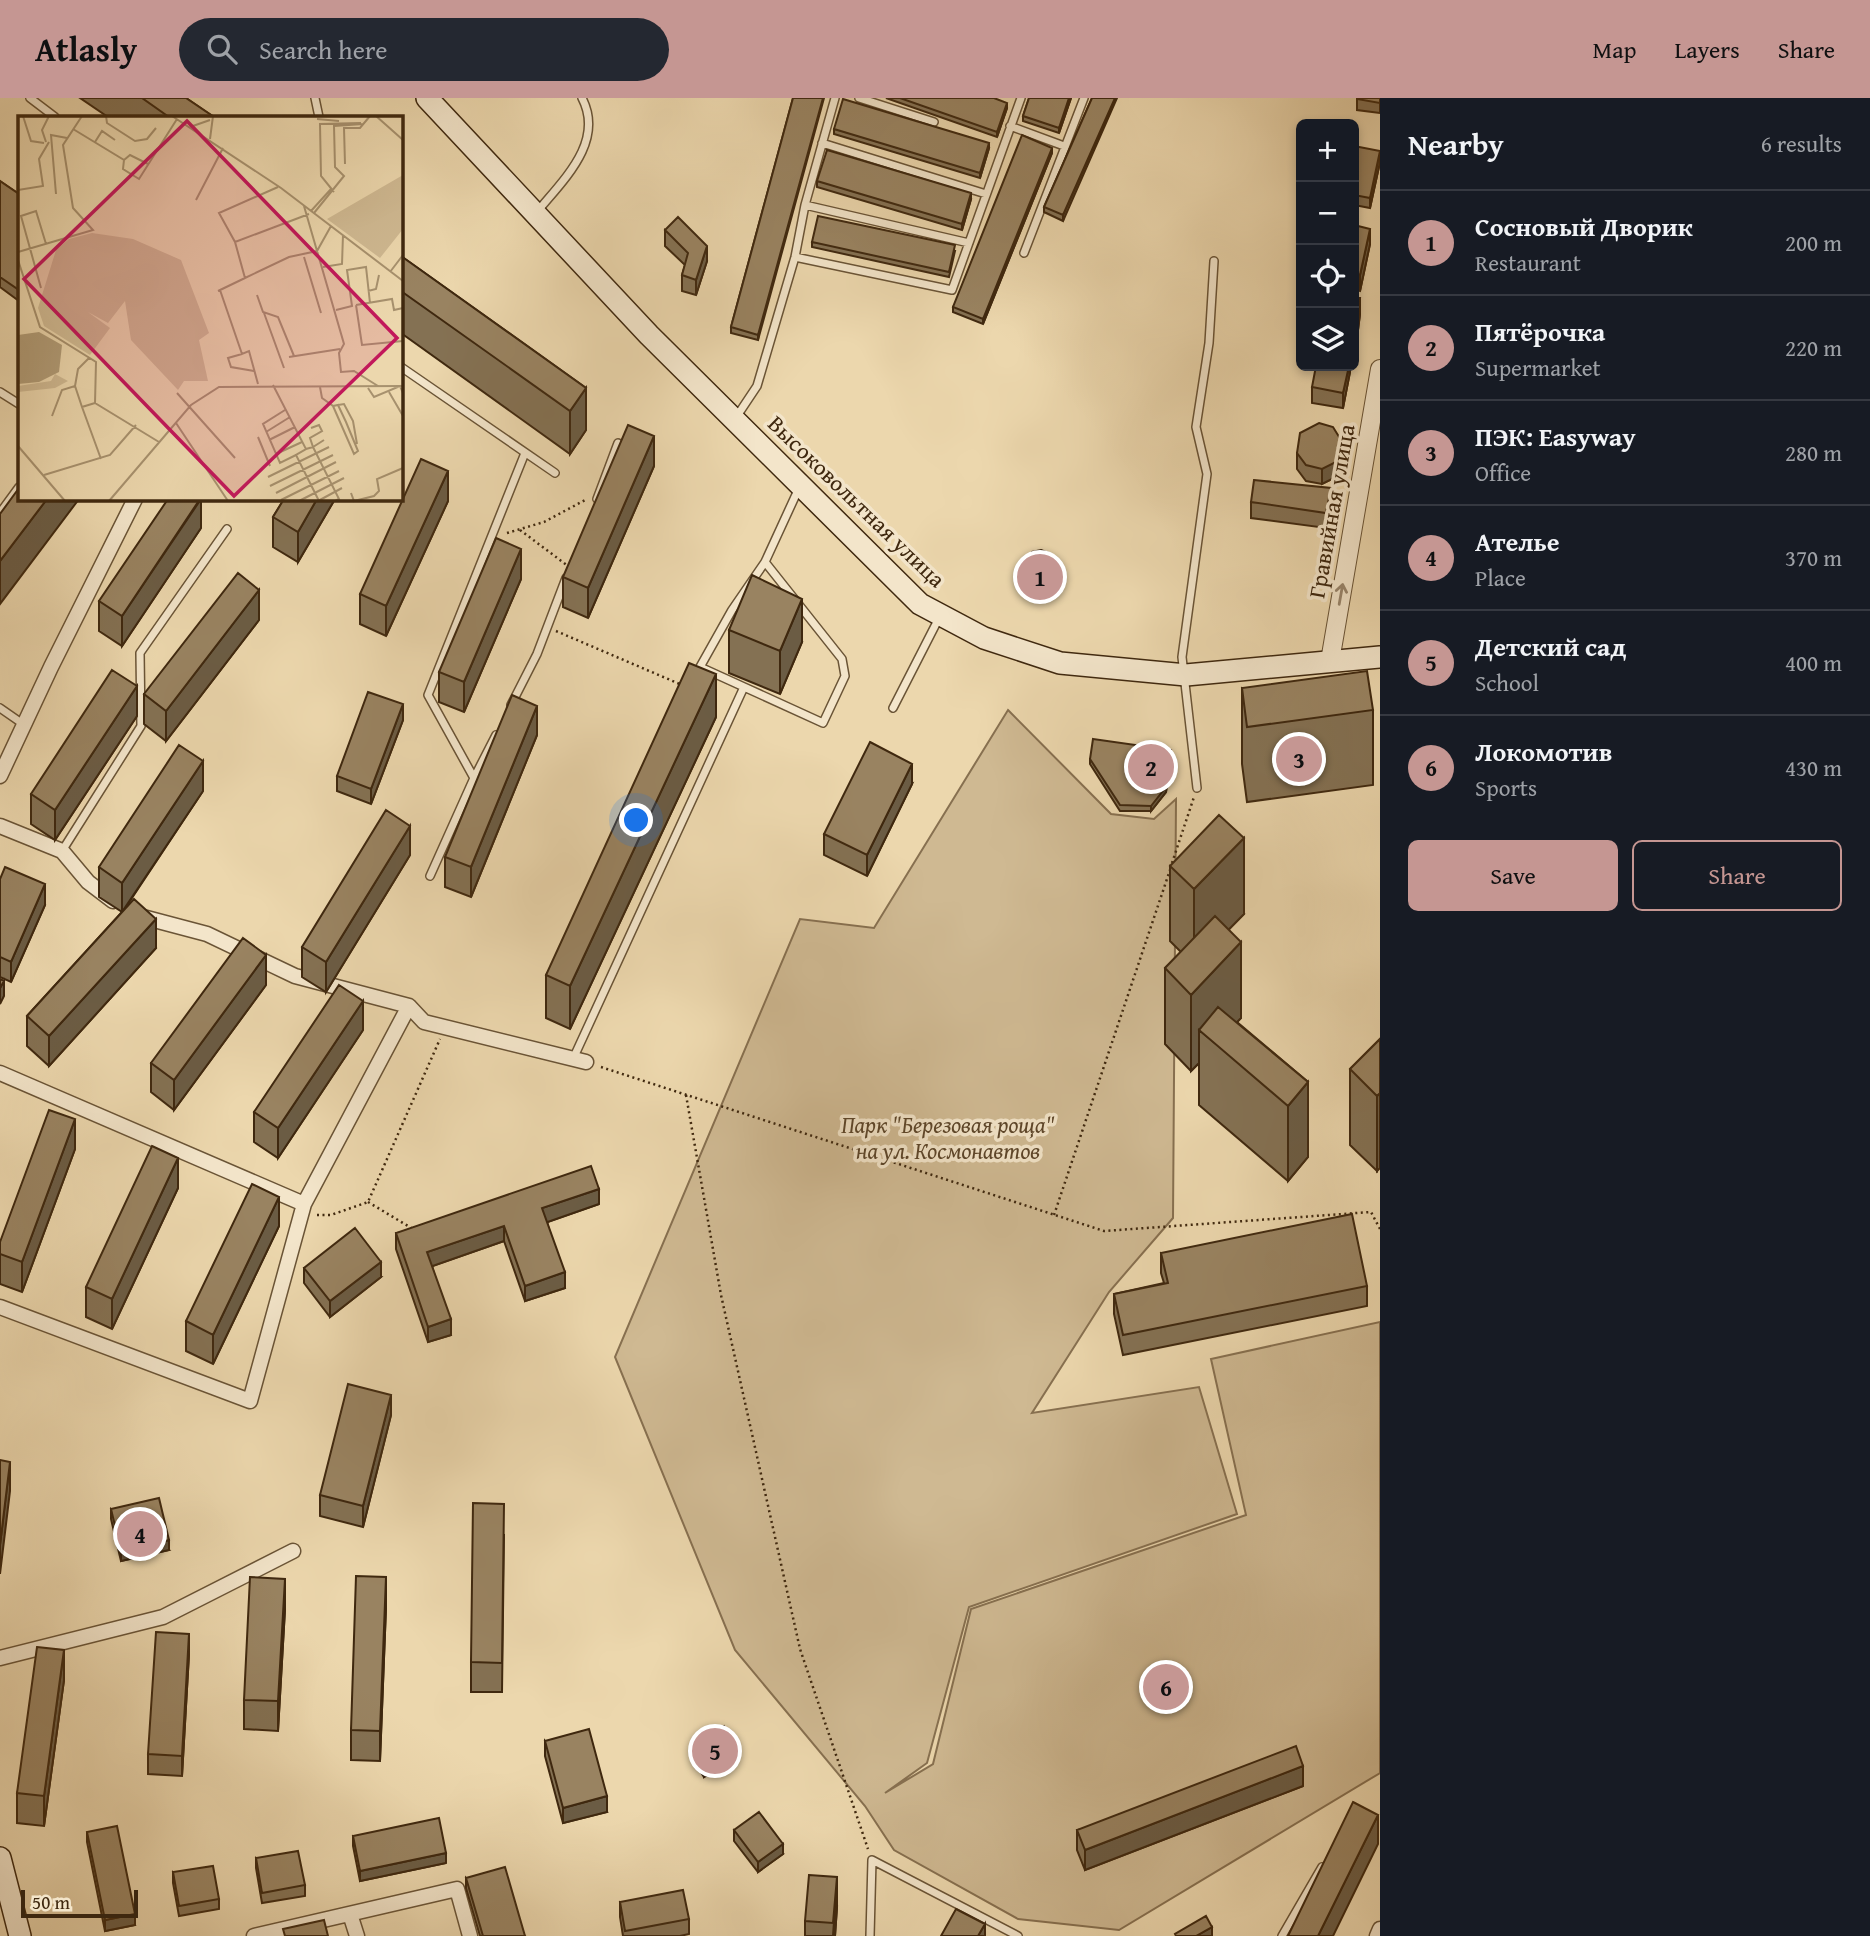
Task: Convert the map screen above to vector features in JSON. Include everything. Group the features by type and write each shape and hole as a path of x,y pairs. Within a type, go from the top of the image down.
{"main road":[{"name":"Высоковольтная улица","path":"427,98 649,335 799,487 920,604 985,638 1060,663 1186,675 1380,657"},
{"path":"0,1858 5,1897 20,1936"}],"street":[{"name":"Гравийная улица","path":"1330,661 1380,369"},
{"path":"0,776 23,724 135,500"},
{"path":"0,826 62,851 88,882 126,912 207,934 295,976 409,1006 424,1022 579,1060"},
{"path":"0,1307 250,1401 304,1204 409,1006"},
{"path":"0,1073 304,1204"},
{"path":"0,1658 163,1617 293,1551"},
{"path":"254,1936 457,1889 470,1936"},
{"path":"350,1914 357,1936"},
{"path":"1377,1936 1380,1929"}],"lane":[{"path":"30,98 54,116"},
{"path":"315,98 319,116"},
{"path":"537,213 583,153 589,113 582,98"},
{"path":"735,420 757,386 795,257 805,205 835,98"},
{"path":"859,98 934,122"},
{"path":"795,257 951,290 1020,100 1009,98"},
{"path":"1024,253 1084,98"},
{"path":"1010,127 1064,146"},
{"path":"822,143 986,194"},
{"path":"805,205 968,243"},
{"path":"1197,788 1182,657 1207,474 1196,427 1209,343 1214,261"},
{"path":"402,368 555,473"},
{"path":"0,392 18,403"},
{"path":"594,505 618,443"},
{"path":"474,778 428,695 525,453"},
{"path":"765,562 842,659 845,676 823,723 700,667 732,610 765,562 799,487"},
{"path":"0,513 18,488"},
{"path":"62,851 142,726 140,653 227,529"},
{"path":"506,716 547,628 570,568"},
{"path":"893,708 940,615"},
{"path":"579,1060 744,687"},
{"path":"0,708 23,724"},
{"path":"430,876 499,728"},
{"path":"1282,1936 1328,1857"},
{"path":"870,1936 872,1860 1018,1936"}],"path":[{"path":"491,537 544,522 599,492"},
{"path":"518,529 570,568"},
{"path":"547,628 684,686 700,667"},
{"path":"1054,1215 1197,788"},
{"path":"304,1204 307,1214 331,1215 368,1202 446,1027"},
{"path":"579,1060 1104,1231 1371,1212 1380,1228"},
{"path":"686,1095 721,1295 800,1649 872,1860"},
{"path":"368,1202 416,1230"}],"green space":[{"name":"Парк \"Березовая роща\" на ул. Космонавтов","path":"1008,710 1111,814 1154,819 1176,799 1173,1218 1109,1292 1032,1413 1199,1387 1237,1514 969,1607 927,1763 885,1793 933,1764 971,1609 1246,1515 1211,1359 1380,1322 1380,1773 1119,1930 1018,1919 894,1850 865,1806 735,1650 615,1357 800,919 874,928"}],"building":[{"path":"142,98 186,98 213,116 168,116"},
{"path":"793,98 823,98 758,335 731,327"},
{"path":"900,98 994,98 1007,103 997,132"},
{"path":"1029,98 1069,98 1059,128 1023,116"},
{"path":"1092,98 1115,98 1063,215 1044,207"},
{"path":"1380,98 1380,103 1357,99"},
{"path":"843,99 989,143 980,173 834,129"},
{"path":"1022,135 1052,148 983,319 953,307"},
{"path":"1359,147 1380,151 1370,198 1359,196"},
{"path":"827,150 971,193 962,224 817,181"},
{"path":"0,181 18,193 18,289 0,277"},
{"path":"818,216 955,245 949,272 812,242"},
{"path":"678,217 707,246 696,280 682,275 688,253 665,230"},
{"path":"1359,226 1370,229 1359,275"},
{"path":"402,257 586,388 570,411 402,292"},
{"path":"1315,371 1348,371 1343,393 1312,387"},
{"path":"1319,423 1333,427 1342,447 1336,462 1322,469 1306,465 1297,453 1300,433"},
{"path":"628,425 654,436 588,588 563,577"},
{"path":"421,459 448,471 386,606 360,594"},
{"path":"1254,480 1331,488 1326,513 1251,502"},
{"path":"18,489 18,500 46,500 0,561 0,514"},
{"path":"167,500 199,500 122,616 99,601"},
{"path":"283,500 316,500 298,532 273,517"},
{"path":"496,538 521,549 464,682 439,672"},
{"path":"1041,550 1051,554 1056,563 1054,574 1041,582 1030,578 1024,565 1032,552"},
{"path":"238,573 259,590 166,711 144,694"},
{"path":"752,575 802,599 780,651 729,630"},
{"path":"689,663 716,674 570,986 546,975"},
{"path":"112,670 137,686 55,810 31,794"},
{"path":"1367,671 1373,710 1247,727 1242,688"},
{"path":"368,692 403,704 371,789 337,776"},
{"path":"512,695 537,706 471,867 445,857"},
{"path":"1093,739 1171,750 1166,787 1151,806 1120,805 1090,759"},
{"path":"870,742 912,764 867,855 824,834"},
{"path":"179,745 203,761 122,883 99,867"},
{"path":"386,810 410,826 326,962 302,947"},
{"path":"1219,815 1244,838 1194,889 1170,866"},
{"path":"5,867 45,884 11,962 0,957 0,879"},
{"path":"134,899 156,919 49,1036 27,1016"},
{"path":"1215,916 1241,942 1191,995 1165,968"},
{"path":"243,938 266,955 174,1080 151,1063"},
{"path":"339,985 363,1001 278,1128 254,1112"},
{"path":"1218,1007 1308,1082 1288,1106 1199,1030"},
{"path":"1380,1039 1380,1093 1377,1096 1350,1069"},
{"path":"49,1110 75,1119 22,1262 0,1254 0,1242"},
{"path":"152,1146 178,1158 112,1299 86,1287"},
{"path":"591,1166 599,1189 542,1208 565,1272 525,1286 504,1226 427,1252 451,1319 428,1327 396,1233"},
{"path":"252,1184 279,1197 213,1335 186,1321"},
{"path":"1352,1214 1367,1286 1123,1335 1114,1294 1168,1283 1161,1253"},
{"path":"355,1228 381,1262 330,1301 304,1268"},
{"path":"348,1384 391,1395 363,1506 320,1495"},
{"path":"0,1460 10,1462 0,1545"},
{"path":"159,1498 169,1540 121,1551 111,1509"},
{"path":"473,1503 504,1504 502,1663 471,1662"},
{"path":"356,1576 386,1577 380,1731 351,1730"},
{"path":"250,1577 285,1579 278,1701 244,1700"},
{"path":"156,1632 189,1634 182,1756 148,1754"},
{"path":"37,1647 64,1650 44,1796 17,1793"},
{"path":"724,1726 737,1746 704,1766 691,1746"},
{"path":"589,1729 607,1796 563,1808 545,1741"},
{"path":"1296,1746 1303,1766 1085,1850 1077,1830"},
{"path":"1353,1802 1378,1815 1318,1936 1288,1936"},
{"path":"759,1812 783,1844 758,1862 734,1830"},
{"path":"439,1818 446,1853 360,1871 353,1836"},
{"path":"117,1826 135,1914 105,1920 87,1832"},
{"path":"298,1851 305,1885 262,1893 256,1858"},
{"path":"213,1866 219,1899 179,1906 173,1872"},
{"path":"505,1867 525,1936 483,1936 466,1878"},
{"path":"809,1875 837,1877 833,1923 805,1921"},
{"path":"683,1890 689,1919 625,1931 620,1902"},
{"path":"956,1909 985,1924 978,1936 941,1936"},
{"path":"1206,1916 1212,1927 1196,1936 1176,1936 1175,1934"},
{"path":"324,1920 328,1936 285,1936 283,1929"}],"place":[{"name":"Сосновый Дворик","path":"1040,577"},
{"name":"ПЭК: Easyway","path":"1299,759"},
{"name":"Пятёрочка","path":"1151,767"},
{"name":"Ателье","path":"140,1534"},
{"name":"Локомотив","path":"1166,1687"},
{"name":"Детский сад","path":"715,1751"}]}
